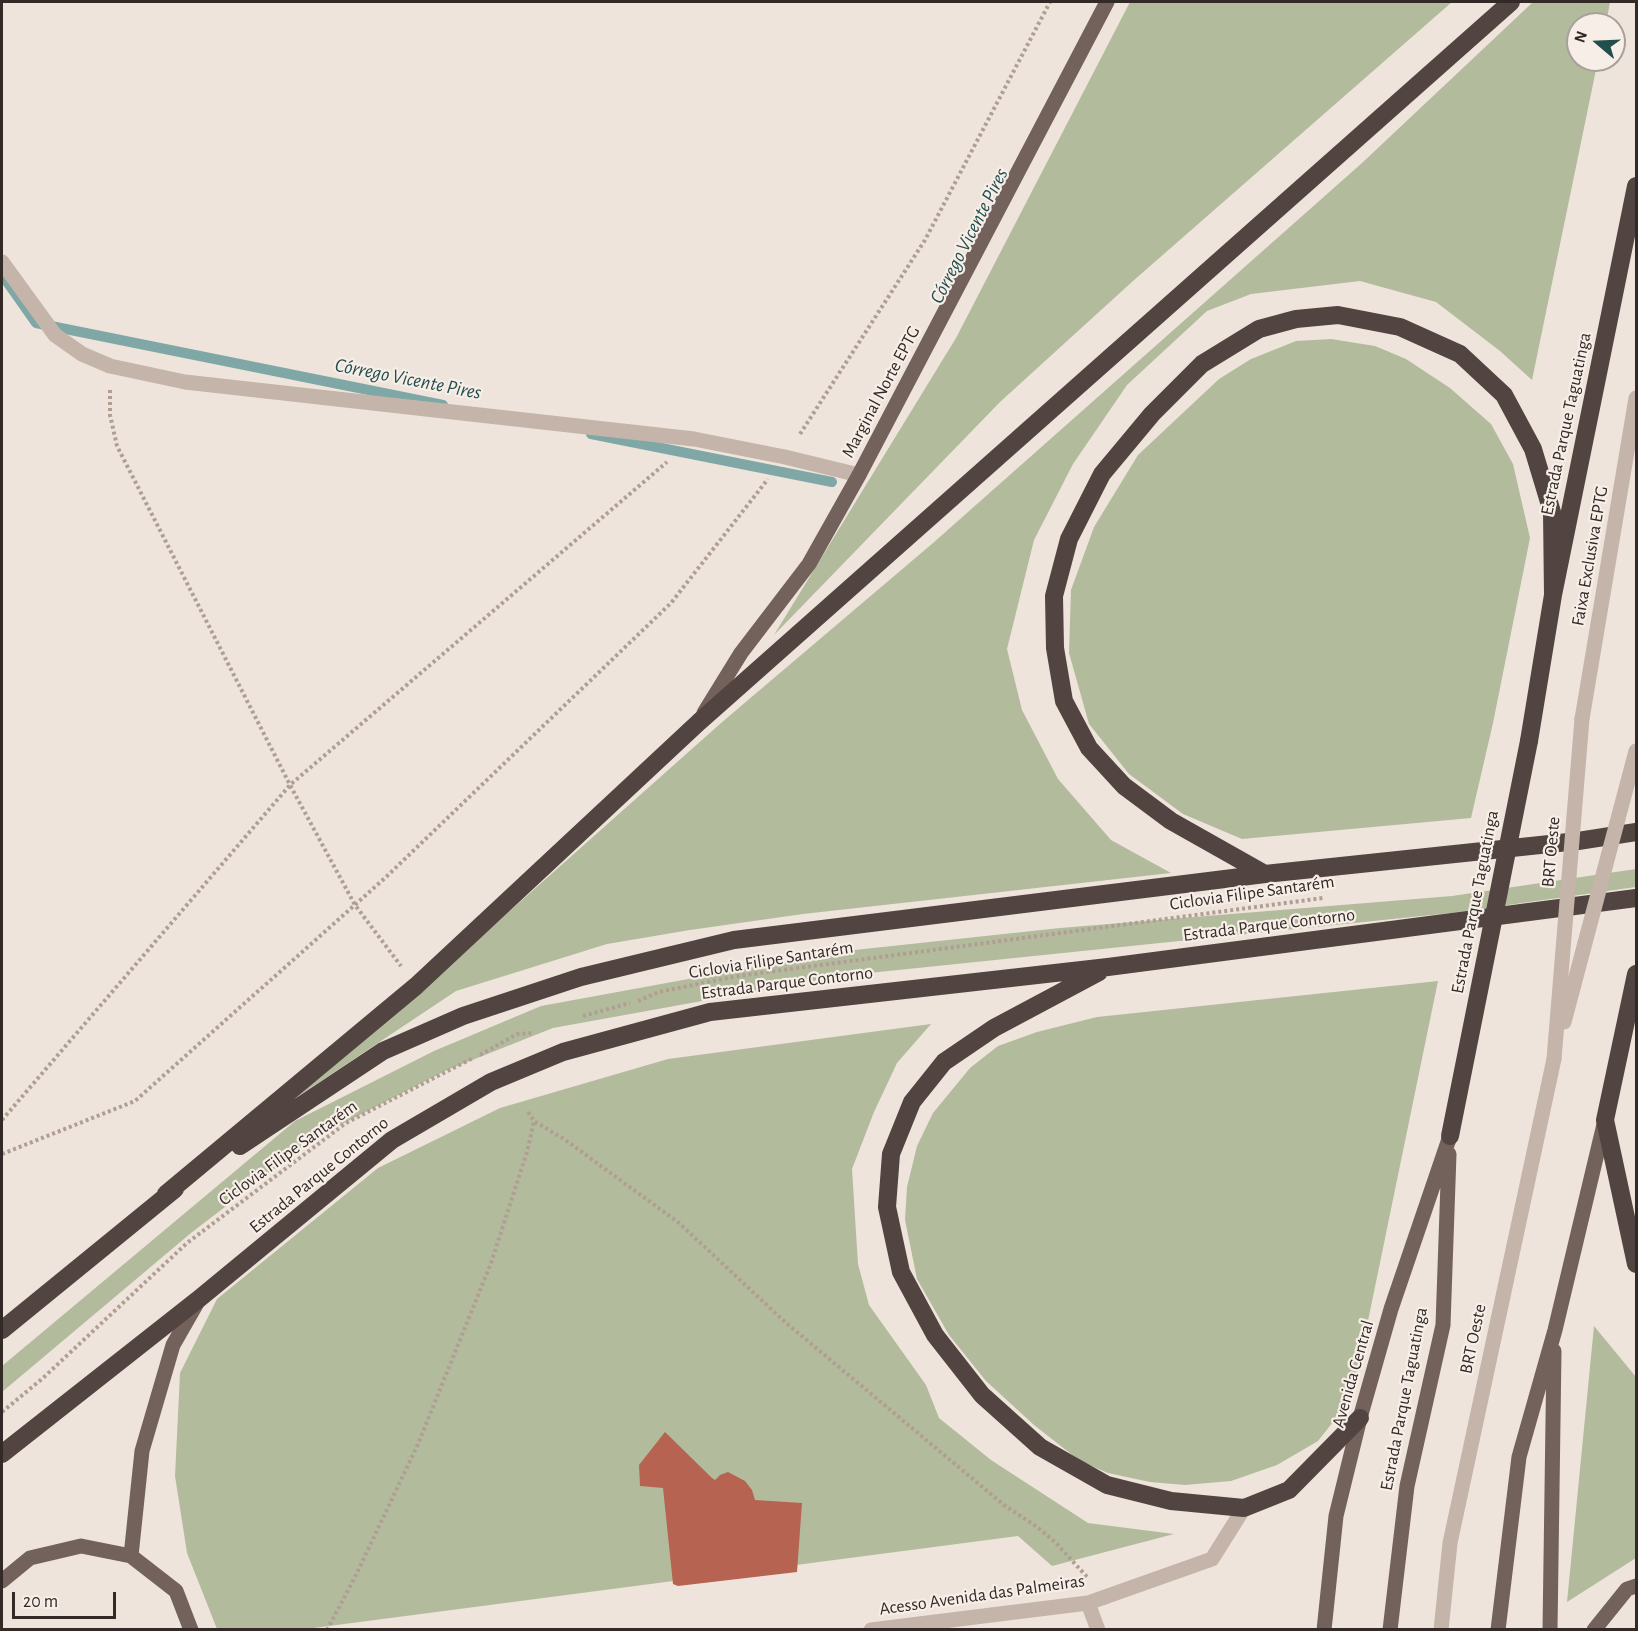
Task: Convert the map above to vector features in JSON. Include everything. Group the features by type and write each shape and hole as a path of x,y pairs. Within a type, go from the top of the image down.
{"highway":[{"path":"2,1330 416,986 699,722 1511,2"},
{"name":"Estrada Parque Taguatinga","path":"1450,1136 1529,741 1553,595 1636,186"},
{"path":"1265,874 1171,821 1124,786 1089,748 1064,701 1054,648 1054,596 1069,539 1102,474 1152,414 1202,364 1259,329 1296,319 1338,315 1400,327 1460,354 1504,395 1533,449 1552,512 1553,595"},
{"path":"166,1194 383,1051 463,1016 581,977 734,940 1265,874 1578,841 1636,832"},
{"name":"Estrada Parque Contorno","path":"2,1454 200,1298 392,1140 490,1082 563,1052 710,1012 1108,967 1636,898"},
{"path":"1108,967 994,1028 944,1062 912,1102 891,1154 887,1207 901,1272 935,1335 982,1395 1040,1447 1107,1485 1172,1501 1244,1508 1289,1490 1360,1418"},
{"path":"1636,974 1605,1120 1636,1264"}],"main road":[{"name":"Marginal Norte EPTG","path":"699,722 741,653 809,564 859,475 1107,2"},
{"path":"1498,1629 1519,1457 1555,1330 1605,1120"},
{"name":"Avenida Central","path":"1324,1629 1336,1516 1360,1418 1391,1309 1450,1136"},
{"name":"Estrada Parque Taguatinga","path":"1390,1629 1407,1486 1443,1325 1450,1136"},
{"path":"131,1556 142,1451 173,1345 200,1298"},
{"path":"1550,1629 1555,1330"},
{"path":"2,1581 30,1558 81,1546 131,1556 176,1591 191,1629"},
{"path":"1594,1629 1628,1589 1636,1586"}],"street":[{"path":"2,262 55,335 82,354 111,366 185,382 694,440 785,457 859,475"},
{"name":"Faixa Exclusiva EPTG","path":"1581,719 1636,398"},
{"name":"BRT Oeste","path":"1554,1059 1581,719"},
{"name":"BRT Oeste","path":"1441,1629 1450,1543 1554,1059 1636,751"},
{"name":"Acesso Avenida das Palmeiras","path":"871,1629 1088,1603 1212,1559 1244,1508"},
{"path":"1088,1603 1098,1629"}],"path":[{"path":"2,1154 135,1101 355,905 671,603 785,457 925,240 1050,2"},
{"path":"111,366 111,415 117,446 290,785 355,905 416,986"},
{"path":"2,1120 290,785 694,440"},
{"name":"Ciclovia Filipe Santarém","path":"574,1019 638,1001 659,992 738,976 1328,897"},
{"name":"Ciclovia Filipe Santarém","path":"2,1413 43,1378 187,1243 346,1123 517,1034 533,1033 543,1029"},
{"path":"528,1112 534,1121 564,1139 679,1223 785,1322 1004,1505 1055,1542 1069,1555 1104,1597"},
{"path":"327,1629 355,1577 427,1423 491,1263 527,1152 534,1121"}],"green space":[{"path":"1130,2 1452,2 1133,281 1000,402 774,635 956,338"},
{"path":"1533,2 1610,2 1608,12 1566,12 1566,72 1596,72 1532,380 1500,351 1436,302 1360,281 1251,294 1207,311 1127,385 1073,464 1034,540 1007,649 1022,710 1058,779 1111,840 1171,873 803,914 607,944 456,991 285,1105 449,965 721,723 933,543 1362,163"},
{"path":"1331,339 1375,346 1406,359 1450,388 1491,424 1513,464 1530,538 1493,723 1471,818 1242,839 1183,814 1129,774 1089,724 1069,653 1071,590 1094,527 1138,455 1219,379 1251,359 1296,341"},
{"path":"1636,869 1636,887 1451,913 840,976 553,1028 447,1070 315,1138 191,1233 2,1392 2,1366 295,1121 434,1051 541,1006 836,952 1060,928 1452,896"},
{"path":"1438,981 1355,1384 1333,1422 1318,1441 1277,1465 1231,1481 1185,1485 1150,1482 1108,1473 1080,1461 1034,1425 986,1381 949,1335 917,1279 905,1220 907,1187 917,1146 933,1113 970,1068 998,1046 1037,1032 1097,1017"},
{"path":"931,1024 897,1063 874,1112 852,1169 858,1264 869,1305 926,1385 939,1418 991,1460 1088,1523 1174,1534 1052,1566 1018,1536 306,1629 217,1629 187,1553 175,1476 180,1373 217,1299 378,1168 500,1108 668,1059"},
{"path":"1594,1326 1636,1377 1636,1558 1567,1602"}],"building":[{"path":"665,1432 715,1480 728,1472 745,1481 752,1490 755,1500 802,1503 797,1572 678,1586 673,1584 663,1488 640,1486 639,1465"}],"waterway":[{"name":"Córrego Vicente Pires","path":"3,276 36,323 443,405"},
{"name":"Córrego Vicente Pires","path":"591,434 832,482"}]}
